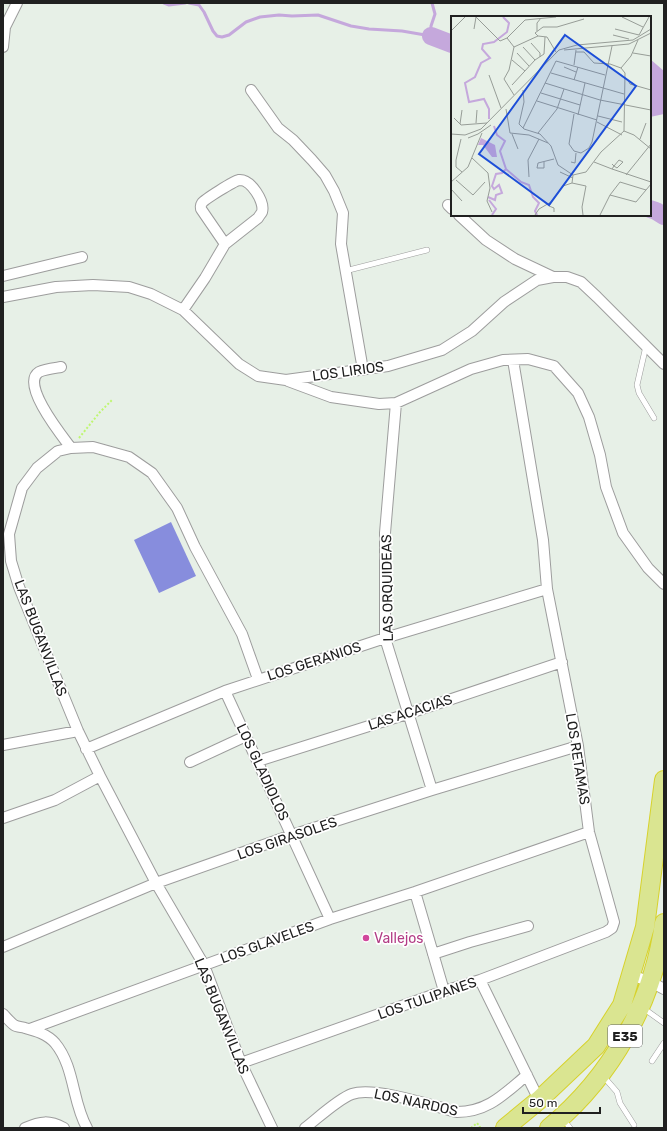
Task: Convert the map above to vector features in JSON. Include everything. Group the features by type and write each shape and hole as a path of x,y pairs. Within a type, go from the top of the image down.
{"highway":[{"name":"E35","path":"505,1128 539,1100 596,1046 622,1005 645,927 664,780"},
{"name":"E35","path":"560,1124 596,1082 613,1057 640,1007 657,986 664,923"}],"street":[{"path":"3,47 4,25 17,3"},
{"path":"251,90 278,128 294,140 325,175 334,191 343,213 341,244 364,370"},
{"path":"183,310 205,278 225,244 258,218 262,212 261,203 257,194 251,186 244,181 238,180 203,202 201,205 201,209 225,244"},
{"path":"459,216 486,240 515,259 553,277"},
{"path":"3,276 82,257"},
{"name":"LOS LIRIOS","path":"3,297 56,287 93,285 129,287 151,294 183,310 239,364 258,376 286,380 388,366 442,350 472,331 504,302 537,280 553,277 567,277 581,282 664,364"},
{"path":"286,380 331,397 379,404 396,403 471,369 503,360 528,359 554,366 578,393 589,417 600,455 606,487 623,533 648,568 664,584"},
{"name":"LOS RETAMAS","path":"513,360 543,540 547,589 578,746 589,832 614,922 612,928"},
{"path":"61,367 40,371 34,382 37,398 71,448"},
{"name":"LAS ORQUIDEAS","path":"396,403 385,533 385,638 407,714 432,790"},
{"name":"LAS BUGANVILLAS","path":"258,679 242,634 199,554 177,508 152,473 130,457 93,447 71,448 58,451 37,468 22,488 9,534 11,561 19,587 86,749 156,883 204,965 241,1064 272,1128"},
{"name":"LOS GERANIOS","path":"86,749 225,691 258,679 385,638 547,589"},
{"name":"LAS ACACIAS","path":"258,761 407,714 562,662"},
{"name":"LOS GLADIOLOS","path":"225,691 330,918"},
{"path":"3,744 78,731"},
{"path":"190,762 246,736"},
{"name":"LOS GIRASOLES","path":"3,947 156,883 292,835 432,790 578,746"},
{"path":"3,818 55,800 100,776"},
{"name":"LOS GLAVELES","path":"30,1029 330,918 415,892 589,832"},
{"path":"415,892 444,991"},
{"path":"434,954 470,942 528,926"},
{"name":"LOS TULIPANES","path":"241,1064 444,991 480,980 606,932 612,928"},
{"path":"631,975 657,986"},
{"path":"480,980 539,1100"},
{"path":"3,1014 14,1025 30,1029 47,1036 55,1043 63,1056 70,1075 76,1101 87,1128"},
{"name":"LOS NARDOS","path":"305,1128 343,1099 362,1091 387,1094 457,1112 479,1110 494,1103 527,1075"},
{"path":"25,1128 42,1122 56,1124 64,1128"}],"lane":[{"path":"345,271 427,250"},
{"path":"646,346 637,385 639,394 654,418"},
{"path":"640,1007 664,1023"},
{"path":"652,1061 664,1043"},
{"path":"601,1074 617,1092 620,1103 634,1125"}],"path":[{"path":"71,448 100,412 112,400"},
{"path":"471,1128 477,1123 480,1126 478,1128"}],"shaded area":[{"path":"651,60 664,71 664,114 651,117"},
{"path":"171,522 196,576 159,593 134,540"}],"waterway":[{"path":"164,3 169,5 185,3"},
{"path":"189,3 199,5 213,31 217,36 222,37 229,35 246,22 260,17 279,15 318,15 351,26 369,29 402,31 431,36 431,26 435,14 432,3"},
{"path":"431,36 451,44"},
{"path":"651,209 664,216"}],"place":[{"name":"Vallejos","path":"366,938"}]}
